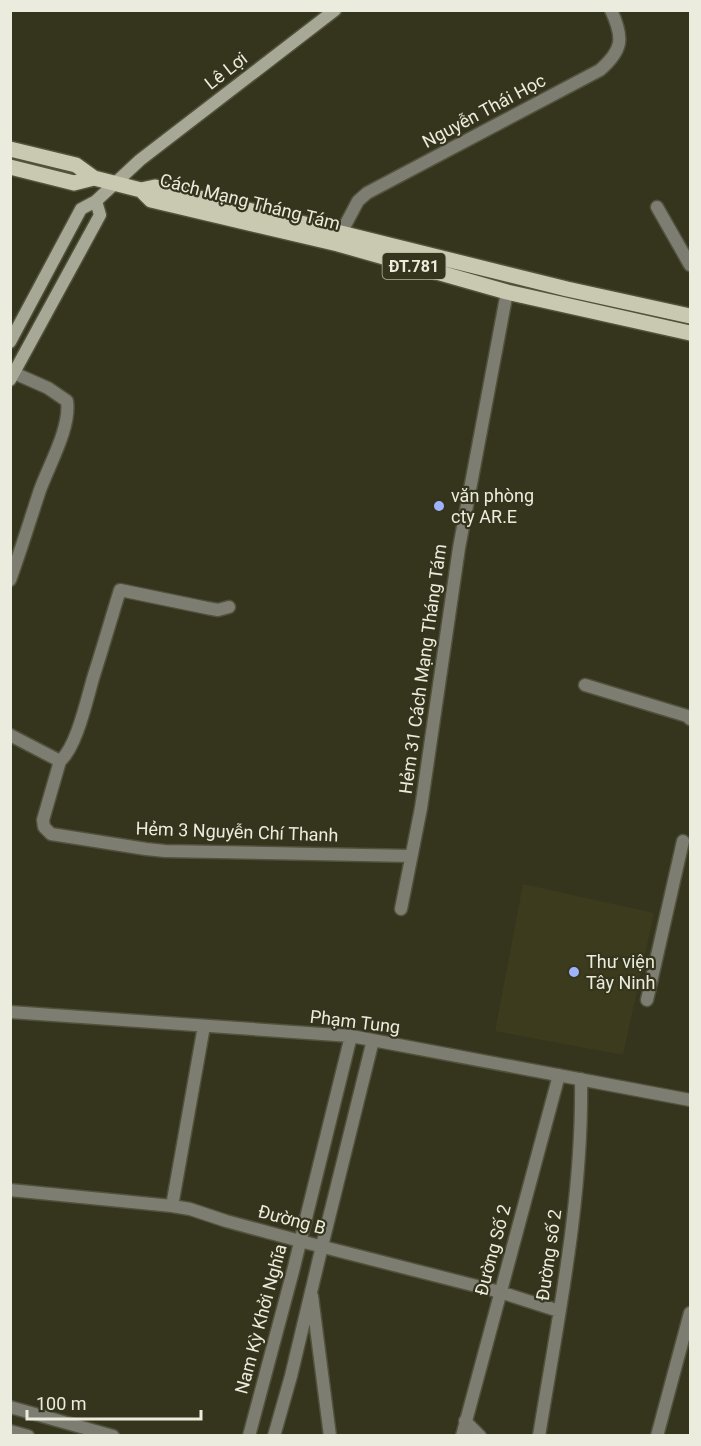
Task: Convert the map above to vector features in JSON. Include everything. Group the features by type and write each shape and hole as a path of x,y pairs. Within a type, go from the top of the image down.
{"main road":[{"path":"10,149 76,165 94,178"},
{"path":"10,167 74,183 94,178"},
{"name":"Cách Mạng Tháng Tám","path":"94,178 141,190 151,200 339,238 690,316"},
{"name":"Cách Mạng Tháng Tám","path":"339,238 507,292 690,333"},
{"path":"564,305 567,289"}],"street":[{"name":"Lê Lợi","path":"10,342 81,209 96,201 140,160 335,10"},
{"name":"Nguyễn Thái Học","path":"339,238 358,201 367,193 600,70 613,59 619,45 620,33 611,10"},
{"path":"10,580 68,410 67,401 48,388 12,376 100,215 96,201"},
{"path":"657,207 690,265"},
{"name":"Hẻm 31 Cách Mạng Tháng Tám","path":"400,909 421,808 459,548 507,292"},
{"path":"18,327 34,334"},
{"path":"10,735 60,761 64,758 81,718 120,590 207,608 229,607"},
{"path":"585,685 687,716 690,719"},
{"name":"Hẻm 3 Nguyễn Chí Thanh","path":"60,761 43,820 44,827 51,834 165,851 411,856"},
{"path":"647,1000 683,841"},
{"name":"Phạm Tung","path":"10,1012 351,1036 690,1100"},
{"path":"172,1206 204,1026"},
{"name":"Nam Kỳ Khởi Nghĩa","path":"249,1436 351,1036"},
{"path":"274,1436 291,1376 373,1040"},
{"name":"Đường Số 2","path":"462,1436 559,1075"},
{"name":"Đường số 2","path":"539,1436 576,1197 582,1116 581,1079"},
{"name":"Đường B","path":"10,1190 190,1209 300,1241 500,1292 559,1311"},
{"path":"311,1289 330,1436"},
{"path":"657,1436 689,1326 690,1313"},
{"path":"10,1407 113,1436"},
{"path":"465,1421 480,1436"},
{"path":"10,1431 28,1436"}],"shaded area":[{"name":"Thư viện Tây Ninh","path":"523,884 654,913 623,1055 495,1031"}],"place":[{"name":"văn phòng cty AR.E","path":"439,506"},
{"name":"Thư viện Tây Ninh","path":"574,972"}]}
